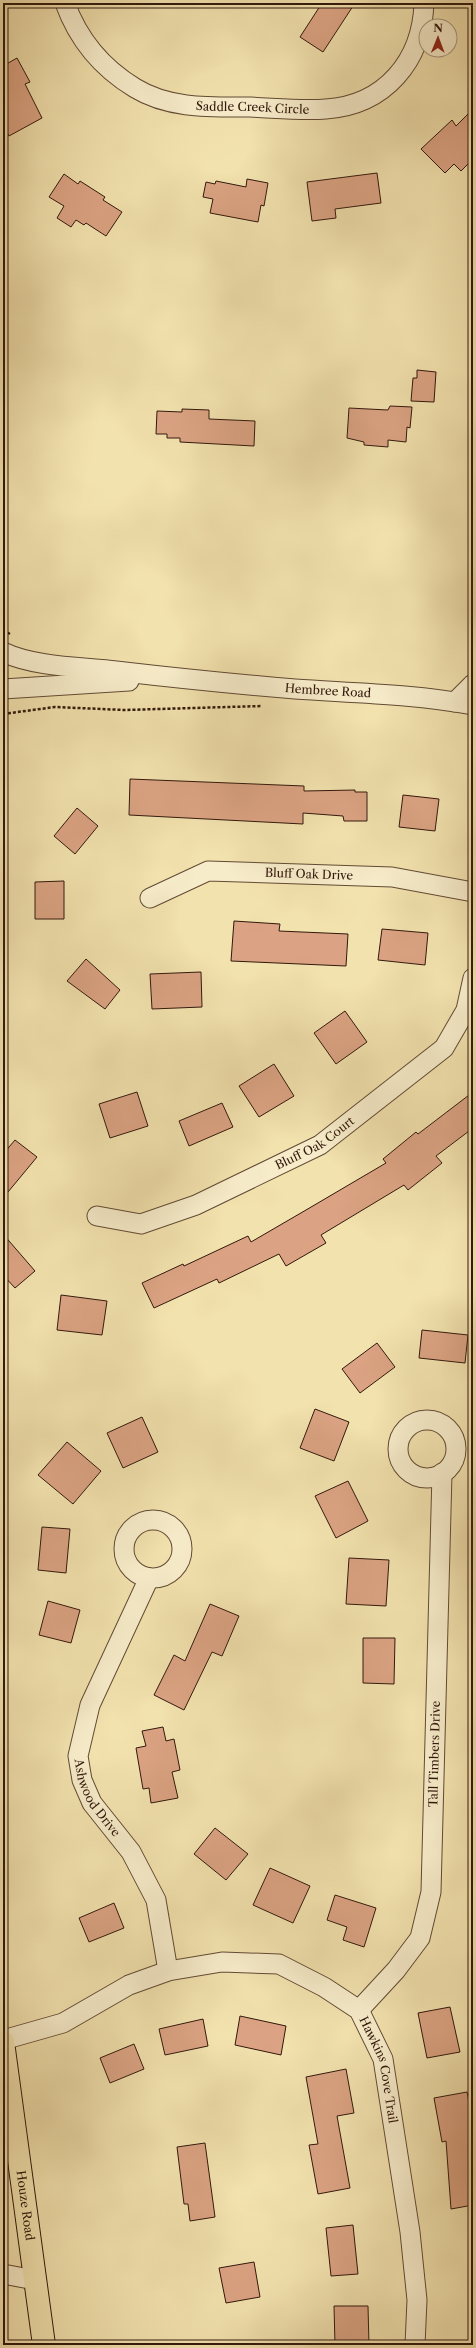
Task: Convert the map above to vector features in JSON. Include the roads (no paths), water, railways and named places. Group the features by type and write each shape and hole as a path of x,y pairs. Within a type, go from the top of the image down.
{"main road":[{"name":"Houze Road","path":"3,2041 44,2345"}],"street":[{"name":"Saddle Creek Circle","path":"65,3 86,45 110,71 136,89 169,102 200,106 326,109 358,103 382,90 402,72 415,51 424,23 424,3"},
{"name":"Hembree Road","path":"3,652 18,658 182,678 296,689 417,696 464,703"},
{"name":"Hembree Road","path":"3,689 182,678"},
{"path":"464,703 473,684"},
{"name":"Bluff Oak Drive","path":"150,898 208,871 392,877 473,892"},
{"name":"Bluff Oak Court","path":"97,1216 141,1224 196,1205 320,1145 444,1048 466,1010 473,978"},
{"name":"Tall Timbers Drive","path":"359,2010 396,1970 420,1938 431,1892 442,1473"},
{"name":"Ashwood Drive","path":"149,1578 90,1705 78,1756 82,1780 92,1803 132,1852 156,1900 168,1971"},
{"name":"Hawkins Cove Trail","path":"3,2041 63,2023 129,1985 168,1971 222,1962 279,1964 324,1987 359,2010 383,2059 411,2240 417,2300 415,2345"},
{"path":"3,2274 35,2280"}]}
